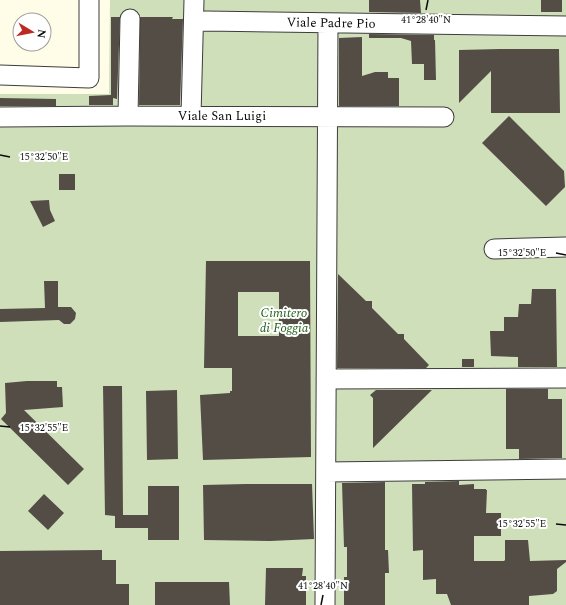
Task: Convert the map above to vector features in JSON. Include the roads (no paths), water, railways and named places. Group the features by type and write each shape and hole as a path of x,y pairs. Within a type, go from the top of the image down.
{"lane":[{"path":"0,75 89,78 89,0"},
{"path":"192,116 194,0"},
{"path":"128,116 130,19"},
{"name":"Viale Padre Pio","path":"194,25 198,22 205,21 566,26"},
{"path":"324,605 328,23"},
{"name":"Viale San Luigi","path":"0,117 444,117"},
{"path":"494,249 566,247"},
{"path":"326,379 566,378"},
{"path":"326,472 566,469"}],"park label":[{"name":"Cimitero di Foggia","path":"284,320"}]}
